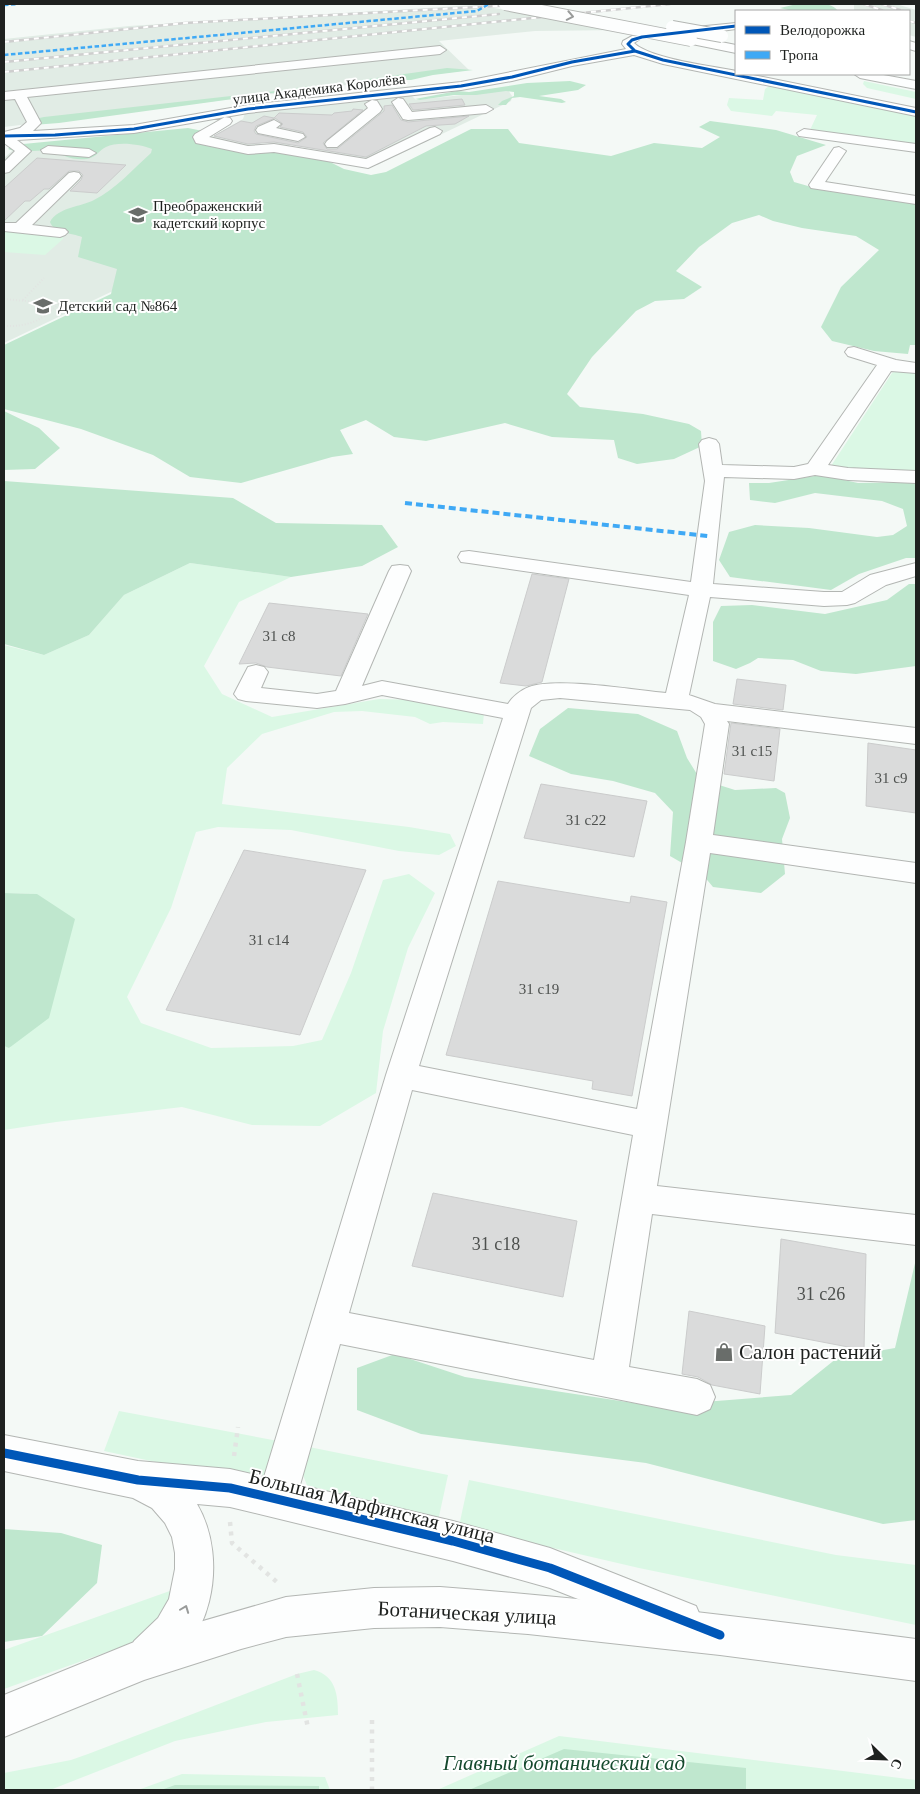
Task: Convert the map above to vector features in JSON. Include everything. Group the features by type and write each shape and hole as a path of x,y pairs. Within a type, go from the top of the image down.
{"street":[{"path":"504,4 735,49"},
{"path":"555,4 735,39"},
{"path":"735,26 638,38 629,41 628,44 635,51 663,60 735,72"},
{"path":"673,44 735,56"},
{"path":"4,96 440,50"},
{"name":"улица Академика Королёва","path":"5,136 55,135 122,130 248,109 486,82 572,62 635,51"},
{"path":"24,152 7,141 5,136 25,131 56,129 79,124 209,108 218,104 469,74"},
{"path":"794,75 792,76 916,101"},
{"path":"865,75 916,86"},
{"path":"757,76 916,112"},
{"path":"19,95 34,123 25,131"},
{"path":"435,131 368,164 274,148 248,150 201,140 200,137 225,121 265,114 323,111 372,104 488,95"},
{"path":"398,102 408,116 486,109"},
{"path":"323,142 375,109 372,104"},
{"path":"206,116 225,121"},
{"path":"274,124 263,130 375,152"},
{"path":"294,136 310,125"},
{"path":"804,133 916,148"},
{"path":"4,169 24,152 37,149 89,153"},
{"path":"839,151 816,185 916,200"},
{"path":"19,228 74,176"},
{"path":"4,227 60,232"},
{"path":"854,352 894,365 916,368"},
{"path":"815,469 886,366 894,365"},
{"path":"676,701 701,590 715,481 710,444"},
{"path":"713,471 794,473 815,469 848,474 916,477"},
{"path":"469,557 508,572 701,590 824,599 847,598 878,580 916,569"},
{"path":"345,697 400,571"},
{"path":"256,672 246,694 317,701 345,697 382,688 516,713"},
{"path":"278,1499 402,1075 520,704 536,693 560,691 676,701 699,704 711,711 916,736"},
{"path":"609,1380 717,724 711,711"},
{"path":"699,842 916,873"},
{"path":"402,1075 650,1125"},
{"path":"638,1198 916,1230"},
{"path":"329,1326 697,1397"},
{"name":"Большая Марфинская улица","path":"4,1453 138,1480 230,1488 453,1540 550,1568 720,1635"},
{"path":"138,1480 167,1496 183,1514 194,1544 195,1557 192,1592 183,1615 166,1642 144,1659"},
{"name":"Ботаническая улица","path":"4,1716 144,1659 286,1617 374,1608 440,1608 528,1614 720,1635 916,1660"}],"path":[{"path":"23,301 44,278"},
{"path":"4,299 58,304 47,316 20,327 4,326"},
{"path":"230,1518 232,1543 278,1583"},
{"path":"297,1674 308,1728"},
{"path":"372,1720 372,1790"}],"shaded area":[{"path":"851,4 896,4 916,10 916,37 910,35 910,10 854,10 854,5"},
{"path":"476,5 621,30 535,31 439,41 469,70 4,127 4,39 129,26"},
{"path":"508,90 512,96 511,101 377,165 365,159 291,145 287,147 263,142 253,148 208,139 243,119 245,113 405,95 412,96 416,100"},
{"name":"Преображенский кадетский корпус","path":"114,138 305,159 161,268 4,343 4,158 12,151"}],"green space":[{"path":"814,3 830,5 837,10 789,10 780,8"},
{"path":"447,68 473,70 411,80 389,80 355,87 348,85 362,80"},
{"path":"570,81 586,85 578,90 539,96 561,99 566,102 562,103 520,97 512,98 506,105 498,105 502,101 514,96 514,92 506,91 415,99 457,91 469,92 527,83"},
{"path":"864,81 916,92 916,99 867,88 863,84"},
{"path":"310,86 316,88 306,91 254,94"},
{"path":"769,86 916,116 916,144 810,130 817,115 776,111 772,116 731,111 727,105 729,98 763,100 765,89"},
{"path":"240,95 246,96 59,123 33,125 30,120 44,117"},
{"path":"710,121 776,130 826,145 797,156 790,172 794,182 822,190 916,204 916,345 910,345 908,354 874,351 832,341 821,327 841,287 879,250 856,236 802,228 773,221 759,215 732,223 699,247 676,271 702,287 684,299 655,301 636,311 592,357 567,394 580,407 643,414 689,424 701,431 702,446 674,459 637,464 618,458 614,440 552,437 505,423 426,441 394,437 366,420 340,430 353,454 332,457 241,483 190,477 153,455 81,429 4,409 4,345 111,294 117,269 78,257 82,237 59,231 50,222 58,213 94,200 110,190 151,153 152,149 136,145 116,144 106,147 90,158 81,159 50,151 17,151 8,149 13,145 188,128 203,131 203,142 326,160 344,169 371,175 386,172 471,129 508,129 519,143 611,156 654,143 702,148 720,137 699,127"},
{"path":"4,231 56,235 63,236 63,239 45,255 4,252"},
{"path":"899,369 916,371 916,474 842,470 831,466 892,373"},
{"path":"4,411 39,428 60,448 35,469 4,470"},
{"path":"821,475 858,483 916,482 916,558 906,558 859,574 831,590 730,577 719,560 729,532 755,525 809,528 877,537 893,535 907,526 903,509 882,501 815,493 775,503 750,500 749,483 769,483"},
{"path":"4,481 233,498 276,523 382,525 398,547 362,566 291,577 190,563 124,595 89,635 44,655 4,644"},
{"path":"190,563 291,577 239,602 204,666 222,694 272,717 379,699 420,700 484,713 483,724 443,722 430,724 415,717 362,711 334,712 262,734 227,768 222,804 409,827 450,834 456,846 439,855 399,851 291,830 218,827 196,832 171,908 127,997 141,1023 211,1048 293,1046 322,1040 351,973 383,880 409,874 435,893 408,948 383,1031 376,1093 320,1126 252,1125 182,1107 4,1130 4,1046 10,1048 37,894 4,893 4,645 44,655 89,635 124,595"},
{"path":"909,584 916,584 916,666 856,674 821,671 793,660 758,658 736,669 713,661 713,622 721,606 752,605 825,614 887,600"},
{"path":"568,708 638,714 677,731 687,758 700,779 735,790 776,788 785,793 790,818 782,839 785,874 761,893 713,887 703,875 670,856 673,812 655,793 613,781 571,774 529,756 540,729"},
{"path":"4,893 37,894 75,919 49,1018 9,1048 4,1046"},
{"path":"916,1259 916,1520 883,1524 646,1463 421,1434 357,1410 357,1368 395,1354 465,1377 653,1406 791,1395 837,1358 895,1348"},
{"path":"119,1411 278,1441 266,1473 258,1479 231,1478 104,1451"},
{"path":"309,1447 448,1475 438,1521 308,1488 303,1475"},
{"path":"469,1480 836,1555 916,1565 916,1625 639,1568 459,1526"},
{"path":"4,1529 61,1533 102,1545 97,1583 42,1636 4,1642"},
{"path":"181,1587 149,1637 4,1689 4,1650"},
{"path":"314,1670 327,1677 334,1687 338,1715 266,1722 175,1741 50,1790 4,1790 4,1773 71,1760 297,1674"},
{"name":"Главный ботанический сад","path":"559,1736 916,1780 916,1790 437,1790"},
{"path":"564,1749 746,1768 746,1790 469,1790"},
{"path":"182,1774 325,1777 330,1790 138,1790"},
{"path":"175,1785 319,1786 319,1790 161,1790"}],"building":[{"path":"462,99 465,105 413,110 409,104"},
{"path":"392,105 401,120 408,122 469,116 455,124 426,126 366,157 274,142 248,144 214,136 241,121 252,123 264,116 274,118 279,113 332,115 334,113 352,111 353,109 363,110 323,143 327,149 337,149 384,111 384,106","holes":["275,118 283,124 280,127 303,132 307,137 298,143 256,134 254,131 256,126"]},
{"path":"37,158 126,165 97,193 70,191 81,180 83,175 79,171 69,171 49,189 44,189 30,201 25,201 4,221 4,188"},
{"path":"532,574 569,579 542,682 526,686 500,683"},
{"path":"269,603 368,614 341,676 267,667 256,663 239,664"},
{"path":"737,679 786,685 783,710 733,704"},
{"path":"731,723 780,729 774,781 724,774"},
{"path":"868,743 916,750 916,813 866,806"},
{"path":"541,784 647,801 634,857 524,838"},
{"path":"244,850 366,870 300,1035 166,1010"},
{"path":"498,881 630,903 631,896 667,902 632,1096 592,1089 593,1081 446,1055"},
{"path":"433,1193 577,1221 563,1297 412,1266"},
{"path":"781,1239 866,1254 864,1350 775,1333"},
{"name":"Салон растений","path":"689,1311 765,1326 760,1394 712,1385 698,1377 682,1374"}],"railway":[{"path":"4,42 185,23 532,4"},
{"path":"4,72 670,4"},
{"path":"864,4 881,10"},
{"path":"882,4 900,10"},
{"path":"4,62 499,14"},
{"path":"910,21 916,23"}],"marked path":[{"path":"4,5 18,4"},
{"path":"4,55 477,11 489,4"},
{"path":"405,503 708,536"}],"cycle path":[{"path":"735,26 642,37 632,40 628,44 635,51 663,60 735,75"},
{"path":"4,136 55,135 134,129 248,109 461,86 512,77 572,62 635,51"},
{"path":"736,75 916,112"},
{"path":"4,1453 138,1480 230,1488 453,1541 550,1568 720,1635"}],"place":[{"name":"Преображенский кадетский корпус","path":"138,215"},
{"name":"Детский сад №864","path":"43,306"},
{"name":"Салон растений","path":"724,1352"}]}
